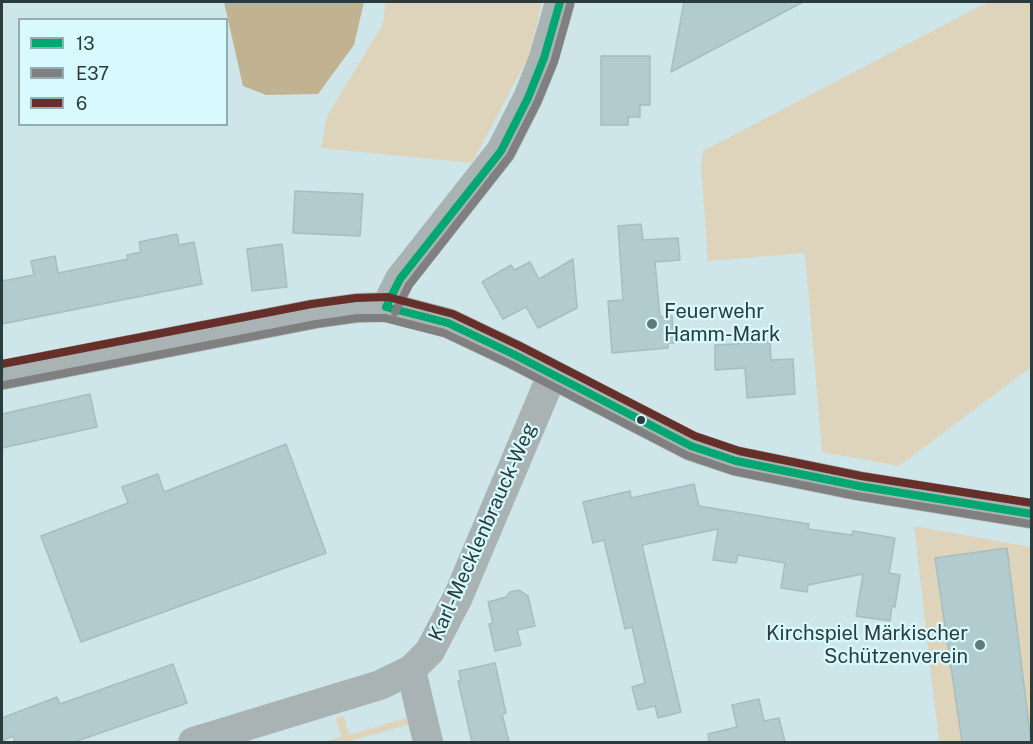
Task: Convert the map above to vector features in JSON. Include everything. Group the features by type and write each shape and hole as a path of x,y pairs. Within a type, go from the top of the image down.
{"street":[{"path":"386,307 400,279 501,151 528,98 544,58 560,2"},
{"path":"2,375 314,314 357,308 386,307 448,323 691,446 736,461 859,486 1032,514"},
{"name":"Karl-Mecklenbrauck-Weg","path":"193,742 380,685 411,670 430,651 458,597 552,375"},
{"path":"411,670 428,742"}],"shaded area":[{"path":"224,2 364,2 354,45 318,94 266,95 243,86"},
{"path":"385,2 542,2 530,54 472,163 321,148 327,116 383,24"},
{"path":"988,2 1031,2 1031,367 899,466 822,452 805,253 708,261 701,166 703,151"},
{"name":"Kirchspiel Märkischer Schützenverein","path":"914,526 1031,547 1031,742 939,742"},
{"path":"344,716 349,735 412,716 414,723 347,742 323,742 341,737 336,718"}],"building":[{"path":"684,2 803,2 671,72"},
{"path":"601,56 650,56 650,105 640,105 640,117 628,117 628,125 601,125"},
{"path":"295,191 363,194 360,236 293,233"},
{"path":"641,224 643,240 678,238 680,260 655,262 660,317 672,316 674,343 668,343 668,348 612,353 608,301 623,300 618,226"},
{"path":"177,234 179,245 194,242 202,284 2,324 2,281 34,275 31,261 55,256 58,273 128,259 127,255 141,252 139,242"},
{"path":"282,244 287,287 252,291 247,249"},
{"path":"573,259 577,308 538,328 526,307 503,319 482,282 511,265 514,270 530,262 539,279"},
{"path":"770,342 771,360 793,359 795,394 747,398 745,368 715,370 715,345"},
{"path":"90,394 97,427 2,448 2,414"},
{"path":"286,444 326,553 81,642 41,536 128,503 122,487 158,474 164,492"},
{"path":"694,484 699,506 809,524 808,529 852,535 853,531 895,538 889,573 900,575 895,607 892,606 890,621 856,616 863,574 808,585 807,592 781,588 785,563 738,555 736,563 713,560 718,529 642,545 681,712 658,718 655,706 638,710 632,687 645,683 632,627 625,629 604,540 593,543 583,502 630,491 631,498"},
{"name":"Kirchspiel Märkischer Schützenverein","path":"1007,548 1031,742 962,742 935,558"},
{"path":"519,590 528,596 535,626 517,630 521,645 495,651 489,624 493,623 488,602 506,597 510,592"},
{"path":"495,663 506,713 502,714 509,742 472,742 458,681 461,681 459,671"},
{"path":"173,664 187,703 74,742 15,742 13,736 2,741 2,718 57,697 60,704"},
{"path":"759,699 764,721 779,718 785,742 709,742 708,734 737,727 732,705"}],"transit line":[{"name":"13","path":"386,307 400,279 501,151 528,98 544,58 560,2"},
{"name":"E37","path":"395,312 409,285 510,156 537,103 554,62 570,5"},
{"name":"6","path":"2,364 312,304 356,298 388,297 453,314 695,436 739,451 861,476 1032,503"},
{"name":"13","path":"386,307 448,323 691,446 736,461 859,486 1032,514"},
{"name":"E37","path":"4,385 316,324 358,318 385,318 444,333 510,364 686,455 733,471 857,496 1030,524"}],"place":[{"name":"Feuerwehr Hamm-Mark","path":"652,324"},
{"name":"Kirchspiel Märkischer Schützenverein","path":"980,645"}]}
